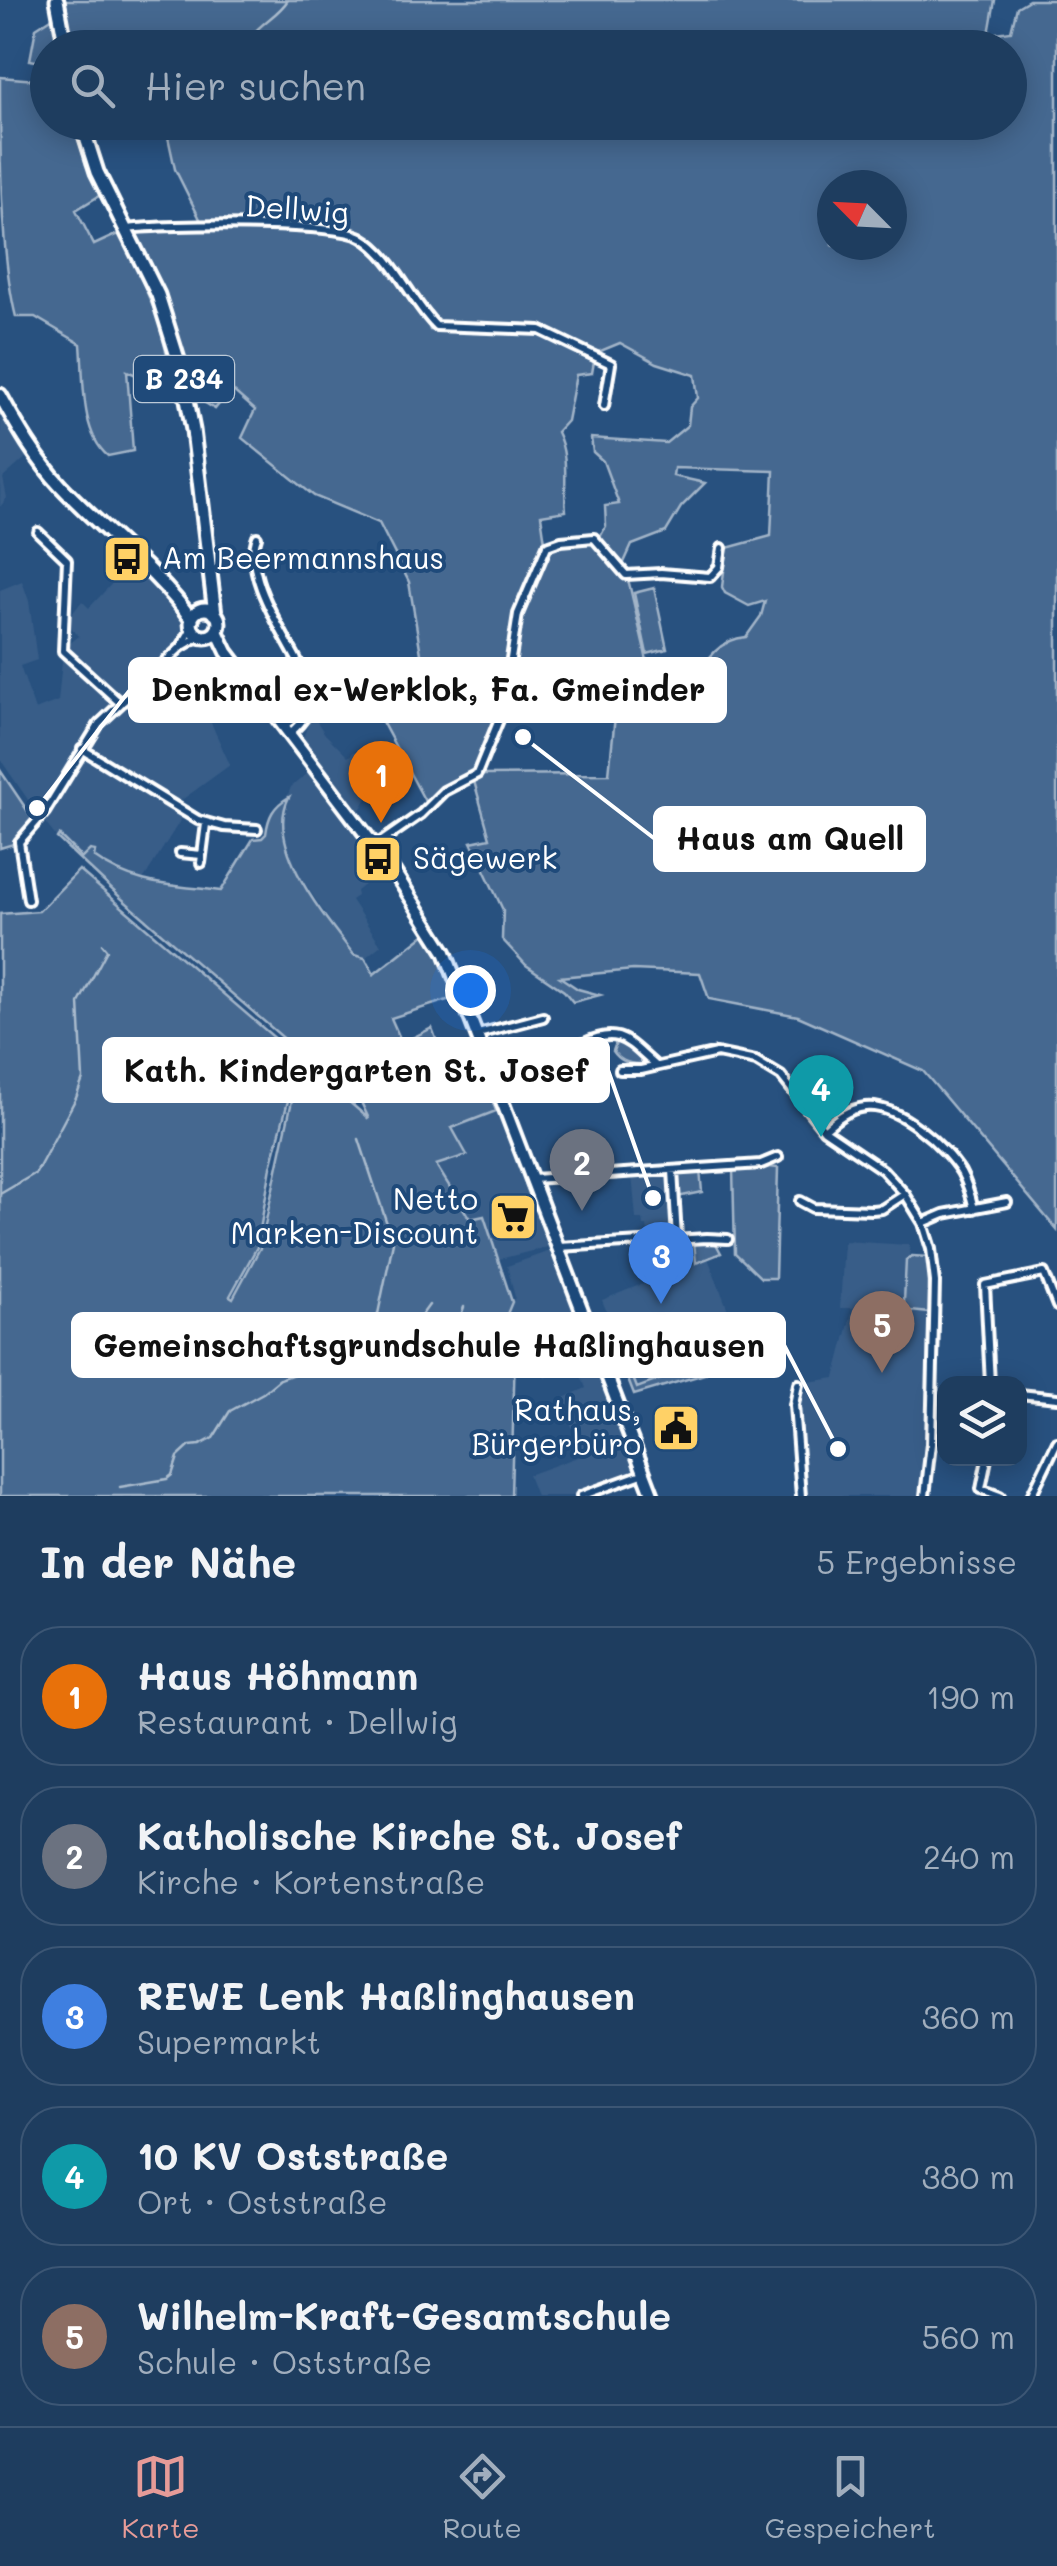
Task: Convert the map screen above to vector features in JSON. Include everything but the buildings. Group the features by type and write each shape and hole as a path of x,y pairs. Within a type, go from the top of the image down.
{"main road":[{"path":"56,0 62,30"},
{"name":"B 234","path":"87,140 97,172 158,295 184,379 194,430 211,586 204,623"},
{"path":"0,396 47,470 204,623 417,904 445,952 478,1034 654,1496"}],"street":[{"name":"Dellwig","path":"126,230 318,228 362,238 382,256 436,326 540,330 611,364 604,406"},
{"path":"38,532 67,560 62,651 120,703"},
{"path":"257,537 254,550 260,582 312,690 304,716 287,730"},
{"path":"375,846 424,812 444,791 477,774 503,710 518,614 547,546 594,538 626,575 710,577 717,572 722,548"},
{"path":"28,900 19,842 82,749 120,703 204,623"},
{"path":"82,749 206,824 257,829"},
{"path":"180,853 201,859 206,824"},
{"path":"478,1034 543,1017"},
{"path":"584,1043 614,1034 656,1066"},
{"path":"620,1070 706,1054 746,1056 781,1076 824,1130 883,1170 905,1194 923,1223 935,1282 932,1444 924,1496"},
{"path":"824,1130 844,1113 863,1107 878,1107 900,1115 950,1158 966,1181 974,1209"},
{"path":"533,1179 761,1164 778,1156"},
{"path":"673,1170 677,1240"},
{"path":"800,1201 814,1208 872,1210 882,1209 905,1194"},
{"path":"923,1223 944,1214 1006,1202"},
{"path":"558,1247 728,1240"},
{"path":"990,1376 986,1285 1044,1273 1057,1306"},
{"path":"798,1384 794,1405 801,1496"},
{"path":"1027,1395 1057,1398"},
{"path":"1031,1496 1057,1442"},
{"path":"985,1466 981,1489 1000,1496"},
{"path":"581,1496 645,1472"}],"shaded area":[{"path":"65,0 995,0 990,30 70,30"},
{"path":"1029,0 1057,0 1057,1230 923,1071 798,1016 709,999 700,973 633,970 560,977 578,989 600,995 573,1002 564,991 526,965 502,939 503,910 471,842 490,838 474,781 480,775 609,774 618,687 510,687 516,624 548,546 590,540 629,583 652,682 694,681 715,652 746,637 761,616 765,601 749,606 725,593 722,587 727,548 771,536 774,471 674,468 673,476 705,483 681,507 666,532 632,545 622,567 598,541 606,526 605,506 619,504 603,461 593,452 591,438 666,443 688,425 690,407 698,398 695,375 657,363 620,343 596,353 537,327 437,324 424,310 430,330 541,332 595,356 592,373 576,375 567,421 557,432 565,461 566,511 541,515 545,542 513,626 500,713 475,772 441,791 427,805 372,703 428,696 409,582 379,523 314,496 242,438 255,410 231,389 215,409 191,394 173,319 134,233 162,229 256,229 203,225 175,169 169,140 1027,140 1027,30 1011,30 1017,7"},
{"path":"53,17 56,30 36,28"},
{"path":"0,77 30,80 30,140 79,140 86,165 102,194 76,210 94,245 122,232 158,319 174,383 183,395 127,371 133,451 108,456 92,434 85,404 81,344 35,317 16,317 4,232"},
{"path":"1,410 29,455 3,478 7,498 0,507"},
{"path":"132,562 203,638 172,664 204,707 230,765 179,802 174,810 183,816 143,880 116,873 94,857 83,859 60,836 57,838 39,815 42,808 38,804 33,807 0,759 0,590 22,581 29,601 37,660 20,666 35,710 58,701 62,661 58,653 79,636 69,626 72,614 82,601 89,608"},
{"path":"654,588 667,649 647,654 634,593"},
{"path":"312,714 325,734 348,757 355,751 380,783 359,812 303,738"},
{"path":"0,770 33,819 17,843 0,848"},
{"path":"309,772 381,868 366,877 369,881 351,900 381,945 365,958 353,956 289,859 281,812 291,787"},
{"path":"289,797 283,816 291,859 314,901 354,955 365,958 374,974 429,931 460,996 391,1018 402,1043 432,1028 438,1044 433,1048 442,1067 479,1062 496,1111 452,1128 467,1155 436,1165 470,1219 484,1216 512,1302 507,1314 515,1351 511,1496 0,1496 0,914 39,911 79,870 369,1119 360,1100 121,898 57,838 59,835 82,858 90,850 95,851 94,857 109,867 139,879 221,891 253,839 266,834 272,812","holes":["289,1071 293,1092 260,1248 233,1298 230,1296 257,1247 271,1167 290,1093 286,1073"]},
{"path":"617,1040 649,1063 624,1061 613,1051"},
{"path":"496,1111 548,1247 496,1260 484,1217 470,1220 435,1164 467,1155 451,1128"},
{"path":"733,1168 778,1168 775,1278 761,1278 735,1253"},
{"path":"700,1170 702,1192 677,1197 676,1173"},
{"path":"666,1173 670,1177 673,1233 653,1236 643,1219 636,1219 632,1175"},
{"path":"714,1240 721,1253 696,1263 694,1241"},
{"path":"844,1241 909,1245 914,1277 930,1278 927,1447 920,1496 806,1496 798,1405 808,1382 835,1378 853,1308 840,1308"},
{"path":"556,1249 635,1472 575,1496 536,1496 528,1475 583,1455 561,1399 586,1388 577,1366 545,1378 532,1345 516,1351 507,1314 515,1297 507,1266"},
{"path":"912,1256 928,1257 930,1313 891,1309 892,1302 904,1302 906,1260"},
{"path":"708,1258 738,1336 705,1348 709,1361 637,1388 602,1300"},
{"path":"621,1347 637,1388 709,1361 712,1366 705,1374 634,1395 616,1349"}],"waterway":[{"path":"257,30 288,0"},
{"path":"0,1194 36,1173 76,1098 83,1079 79,1003 107,950 102,944"},
{"path":"359,1139 393,1242 378,1314 361,1345"},
{"path":"401,1328 421,1316 429,1305"},
{"path":"120,1487 167,1479 178,1457 190,1446 213,1438 230,1411 280,1379 302,1371 320,1372 356,1356 361,1345 400,1328 428,1331 461,1315 464,1307"},
{"path":"290,1367 305,1359 358,1349"}],"place":[{"name":"Am Beermannshaus","path":"127,559"},
{"name":"Haus am Quell","path":"523,737"},
{"name":"Denkmal ex-Werklok, Fa. Gmeinder","path":"37,808"},
{"name":"Haus Höhmann","path":"381,823"},
{"name":"Sägewerk","path":"378,859"},
{"name":"10 KV Oststraße","path":"821,1137"},
{"name":"Kath. Kindergarten St. Josef","path":"653,1198"},
{"name":"Katholische Kirche St. Josef","path":"582,1211"},
{"name":"Netto Marken-Discount","path":"513,1217"},
{"name":"REWE Lenk Haßlinghausen","path":"661,1304"},
{"name":"Wilhelm-Kraft-Gesamtschule","path":"882,1373"},
{"name":"Rathaus, Bürgerbüro","path":"676,1428"},
{"name":"Gemeinschaftsgrundschule Haßlinghausen","path":"838,1449"}]}
